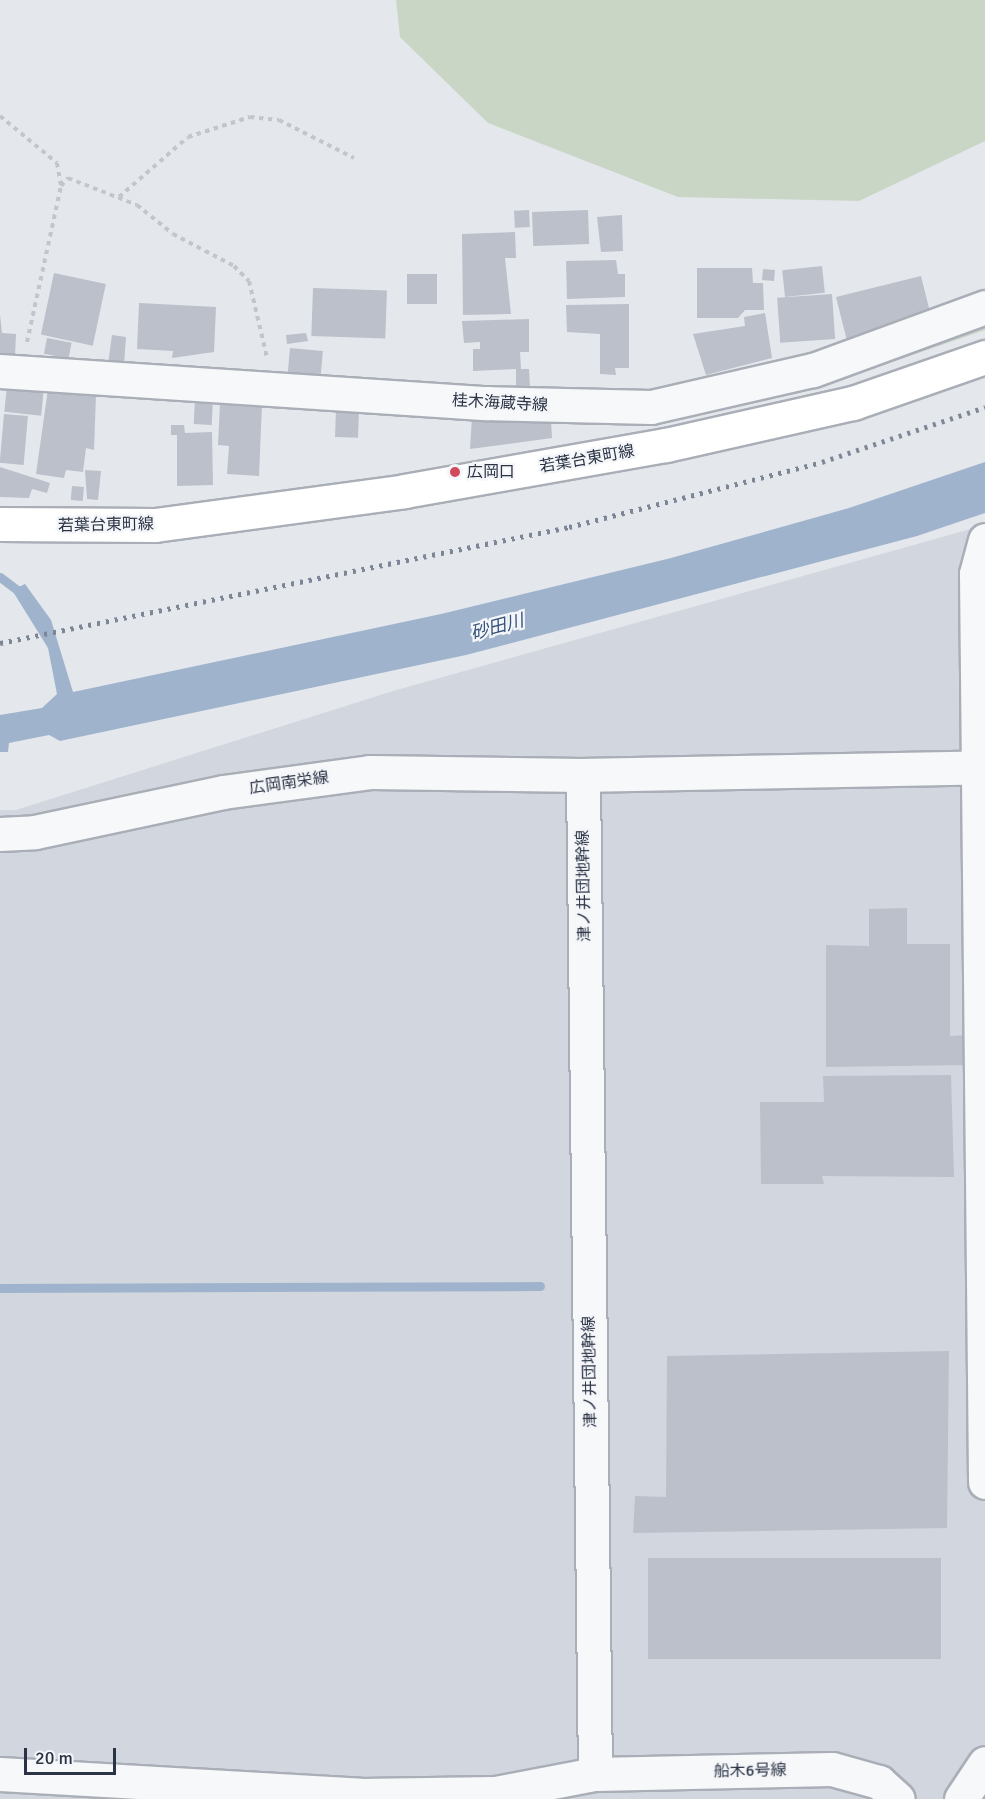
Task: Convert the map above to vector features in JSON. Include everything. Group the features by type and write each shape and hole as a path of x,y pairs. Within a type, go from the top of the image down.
{"main road":[{"name":"若葉台東町線","path":"0,524 144,525 281,510 666,446 853,403 985,357"}],"street":[{"name":"桂木海蔵寺線","path":"11,371 486,404 651,407 813,370 985,307"},
{"path":"651,407 666,446"},
{"path":"985,540 976,574 982,767 985,1482"},
{"path":"582,775 982,767"},
{"name":"広岡南栄線","path":"0,834 35,832 223,792 370,772 582,775"},
{"name":"津ノ井団地幹線","path":"582,775 595,1774"},
{"path":"962,1799 985,1763"},
{"name":"船木6号線","path":"595,1774 832,1769 879,1782 898,1799"},
{"path":"0,1774 360,1795 495,1793 595,1774"}],"path":[{"path":"0,116 57,163 61,186 11,371"},
{"path":"119,197 188,137 216,123 250,117 279,120 354,158"},
{"path":"61,186 68,178 119,197 249,281 270,389"}],"shaded area":[{"path":"985,525 985,1799 0,1799 0,810 16,810 393,691"}],"green space":[{"path":"396,0 985,0 985,141 859,201 678,197 488,123 400,37"},
{"path":"985,320 985,330 831,383 686,413"}],"water":[{"name":"砂田川","path":"985,462 985,513 917,536 466,655 60,741 49,735 9,743 8,752 0,752 0,715 42,708 57,694 48,648 12,590 25,584 51,620 73,692 441,614 671,558 849,508"}],"building":[{"path":"529,210 530,227 515,228 514,211"},
{"path":"588,210 589,244 533,246 532,212"},
{"path":"622,215 623,251 601,252 597,217"},
{"path":"515,232 516,258 505,258 511,314 463,315 462,234"},
{"path":"616,260 618,274 625,274 625,297 567,299 566,261"},
{"path":"822,266 825,293 785,297 782,270"},
{"path":"697,268 752,268 753,283 763,283 764,310 745,310 738,318 697,318"},
{"path":"763,269 775,270 774,281 762,280"},
{"path":"54,273 106,284 93,346 41,335"},
{"path":"407,274 437,274 437,304 407,304"},
{"path":"921,276 930,312 847,341 836,297"},
{"path":"313,288 387,291 385,339 311,336"},
{"path":"832,294 835,339 780,343 777,298"},
{"path":"139,303 216,307 214,352 172,358 173,351 137,349"},
{"path":"629,304 629,368 615,368 616,375 600,374 600,334 567,332 566,305"},
{"path":"765,313 772,358 706,375 693,334 745,326 744,317"},
{"path":"0,315 2,333 16,334 15,356 0,354"},
{"path":"529,319 529,352 520,352 521,369 529,369 530,388 516,388 516,369 473,371 473,349 480,349 480,342 464,343 462,321"},
{"path":"306,333 308,341 287,344 286,335"},
{"path":"112,335 126,337 124,365 108,364"},
{"path":"47,338 72,343 68,358 44,354"},
{"path":"290,348 323,351 320,379 288,376"},
{"path":"7,386 44,390 41,416 4,412"},
{"path":"48,389 96,395 94,450 86,448 83,472 66,470 64,478 36,474"},
{"path":"195,399 213,400 212,425 194,424"},
{"path":"220,403 262,404 259,476 227,474 229,446 218,445"},
{"path":"336,409 359,410 358,438 335,437"},
{"path":"4,414 28,416 24,465 0,463"},
{"path":"472,417 551,421 552,438 470,449"},
{"path":"171,425 184,425 185,433 212,432 213,485 177,486 177,435 171,435"},
{"path":"0,467 50,483 47,493 32,489 29,498 0,497"},
{"path":"85,470 101,471 98,500 87,499"},
{"path":"72,486 84,487 83,501 71,500"},
{"path":"907,908 907,944 950,944 950,1036 969,1035 969,1065 826,1067 826,945 869,946 869,909"},
{"path":"951,1075 954,1177 822,1176 824,1184 761,1184 760,1102 824,1102 823,1076"},
{"path":"949,1351 947,1528 633,1533 635,1496 666,1497 667,1356"},
{"path":"648,1558 941,1558 941,1659 648,1659"}],"waterway":[{"path":"0,577 25,596"},
{"path":"0,1288 540,1286"}],"railway":[{"path":"0,643 569,527 822,462 985,407"}],"place":[{"name":"広岡口","path":"455,472"}]}
